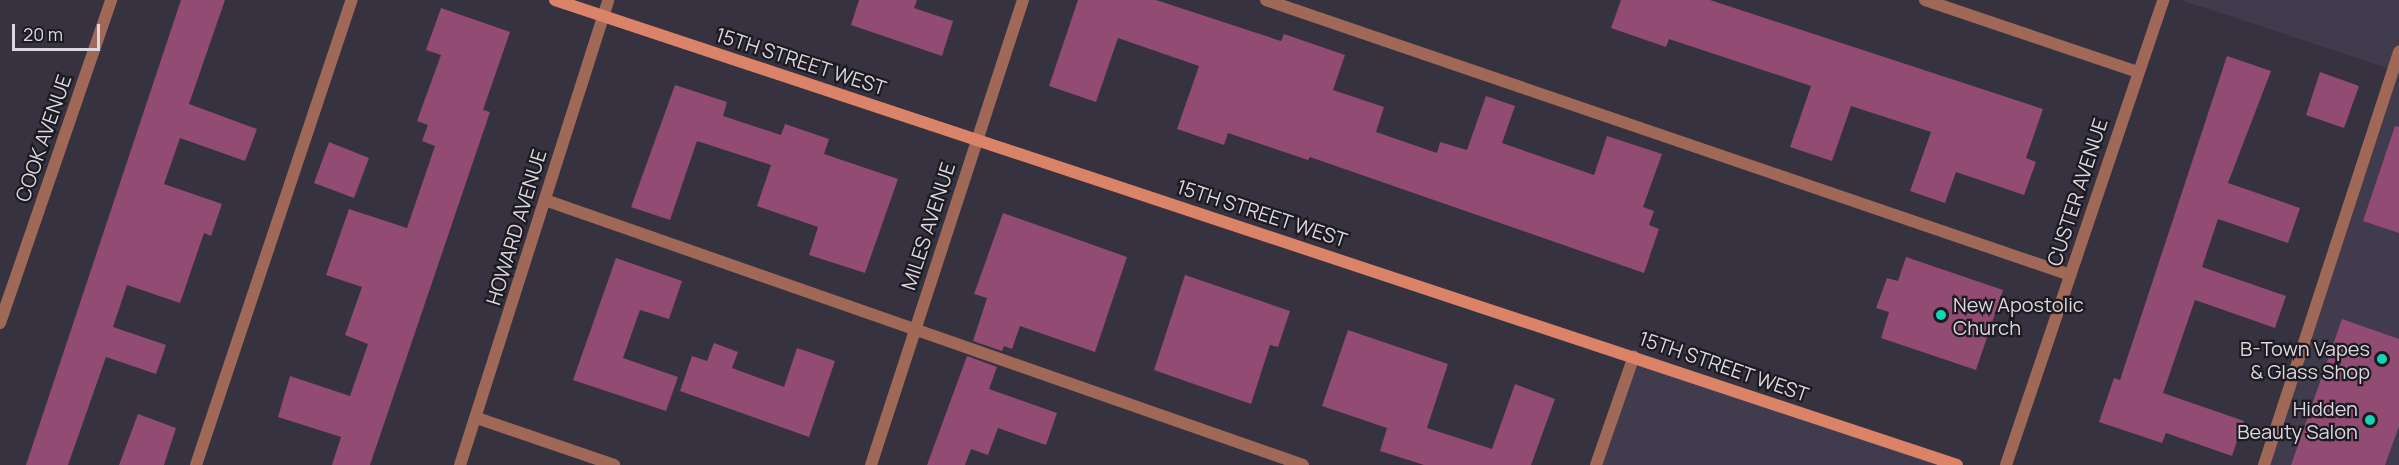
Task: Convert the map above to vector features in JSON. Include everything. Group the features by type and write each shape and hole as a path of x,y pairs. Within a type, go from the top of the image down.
{"street":[{"name":"COOK AVENUE","path":"0,323 111,0"},
{"path":"196,465 352,0"},
{"name":"15TH STREET WEST","path":"555,0 1957,465"},
{"name":"HOWARD AVENUE","path":"460,465 477,418 608,0"},
{"name":"MILES AVENUE","path":"871,465 1023,0"},
{"path":"1266,0 2070,275"},
{"path":"1925,0 2138,72"},
{"name":"CUSTER AVENUE","path":"2006,465 2163,0"},
{"path":"2264,465 2399,51"},
{"path":"545,200 1303,465"},
{"path":"1596,465 1634,356"},
{"path":"477,418 614,465"}],"shaded area":[{"path":"2181,0 2399,0 2399,465 2264,465 2393,70"},
{"path":"1634,356 1950,465 1595,465"}],"building":[{"path":"181,0 225,0 189,104 257,129 245,161 180,138 164,184 222,204 211,236 204,233 180,303 127,285 113,327 166,345 156,374 106,357 68,465 26,465"},
{"path":"859,0 917,0 914,8 953,21 942,56 851,25"},
{"path":"1078,0 1156,0 1281,41 1284,34 1345,55 1333,90 1384,107 1376,132 1437,153 1440,142 1467,150 1486,96 1515,106 1502,143 1594,175 1607,136 1662,154 1643,207 1654,211 1649,225 1659,229 1644,273 1310,157 1308,160 1228,133 1224,145 1177,129 1199,66 1118,38 1096,102 1049,86"},
{"path":"1621,0 1710,0 2043,109 2026,158 2036,162 2024,195 1956,172 1945,203 1910,191 1931,132 1851,106 1832,161 1790,147 1811,86 1669,39 1666,47 1611,28"},
{"path":"441,8 510,32 483,110 490,112 370,465 332,465 341,437 278,417 290,376 350,396 368,344 345,335 362,287 326,275 349,209 407,228 435,146 422,141 428,125 417,121 441,55 426,50"},
{"path":"2227,56 2271,71 2228,183 2300,208 2288,243 2218,219 2202,267 2286,296 2275,328 2195,300 2163,393 2244,421 2232,456 2166,433 2162,443 2099,422 2114,378 2120,380"},
{"path":"2320,72 2359,86 2344,128 2306,115"},
{"path":"675,85 727,102 723,116 781,135 785,124 829,139 824,154 898,179 865,273 809,255 818,227 757,206 771,165 697,141 670,220 631,207"},
{"path":"2395,126 2399,127 2399,233 2363,221"},
{"path":"329,142 369,158 354,198 314,183"},
{"path":"1003,213 1127,257 1095,352 1020,326 1012,349 1004,346 1002,351 973,341 987,298 974,294"},
{"path":"1906,257 2003,290 1976,370 1881,338 1889,312 1876,308 1887,278 1898,281"},
{"path":"616,258 682,281 669,319 640,310 623,358 678,377 666,411 573,380"},
{"path":"1185,275 1290,311 1278,347 1270,345 1251,404 1154,370"},
{"path":"2342,319 2399,339 2399,426 2385,465 2291,465"},
{"path":"1348,330 1448,364 1427,428 1492,449 1515,384 1555,399 1531,465 1424,465 1380,451 1387,428 1322,406"},
{"path":"714,343 738,352 732,368 784,387 797,348 835,361 809,437 680,391 692,356 707,361"},
{"path":"967,356 997,367 989,389 1057,413 1046,445 998,428 988,455 971,449 965,465 927,465"},
{"path":"138,414 176,428 164,465 119,465"}],"place":[{"name":"New Apostolic Church","path":"1941,315"},
{"name":"B-Town Vapes & Glass Shop","path":"2382,359"},
{"name":"Hidden Beauty Salon","path":"2370,420"}]}
